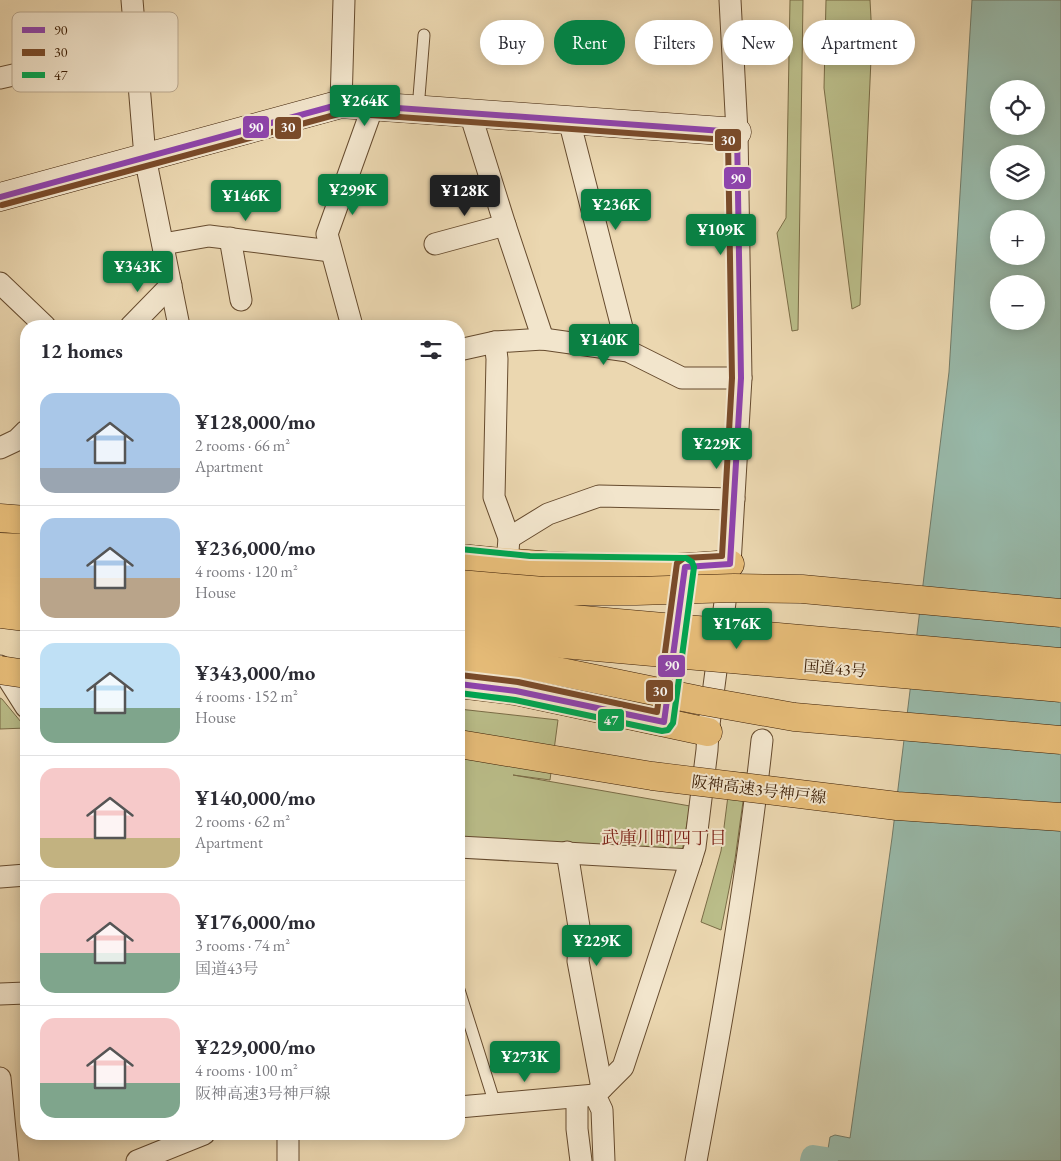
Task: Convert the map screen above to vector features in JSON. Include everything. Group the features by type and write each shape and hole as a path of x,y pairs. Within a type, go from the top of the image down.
{"highway":[{"path":"0,518 20,520"},
{"path":"0,547 20,548"},
{"path":"465,557 508,550 540,565 685,567 730,564"},
{"path":"0,567 20,569"},
{"path":"465,584 544,591 734,588 802,589 1061,613"},
{"path":"0,594 20,596"},
{"name":"国道43号","path":"465,610 1061,662"},
{"path":"0,614 20,616"},
{"path":"0,634 20,636"},
{"name":"国道43号","path":"465,636 1061,688"},
{"path":"465,659 522,664 698,700 794,717 1061,740"},
{"path":"0,668 20,672"},
{"path":"465,685 516,691 708,732"},
{"name":"阪神高速3号神戸線","path":"465,745 662,778 897,806 1061,817"},
{"name":"阪神高速3号神戸線","path":"465,749 656,782 896,810 1061,822"}],"street":[{"path":"341,104 344,0"},
{"path":"465,1106 591,1093 623,1066 695,847 730,564 741,378 737,132 730,0"},
{"path":"140,92 145,157 178,320"},
{"path":"0,197 341,104 737,132"},
{"path":"350,320 327,234 373,106"},
{"path":"470,113 543,339"},
{"path":"569,120 628,351"},
{"path":"435,244 505,226"},
{"path":"163,244 208,236 331,251"},
{"path":"230,238 242,300"},
{"path":"0,283 39,320"},
{"path":"137,320 171,285"},
{"path":"465,349 496,342 543,339 628,351 682,378 741,378"},
{"path":"496,342 494,497 508,550 548,514 599,496 734,499"},
{"path":"0,668 20,698"},
{"path":"696,1161 726,997 748,861 762,740"},
{"path":"465,847 691,860"},
{"path":"567,852 580,933 578,961 591,1093 578,1129 581,1161"},
{"path":"0,877 20,875"},
{"path":"0,994 20,993"},
{"path":"0,1078 8,1161"},
{"path":"591,1093 602,1110 604,1161"},
{"path":"137,1161 189,1140"},
{"path":"288,1140 288,1161"}],"lane":[{"path":"418,110 424,35"},
{"path":"664,722 685,567"},
{"path":"465,1009 495,1104"}],"green space":[{"path":"790,0 803,0 798,330 792,331 777,233 786,218 789,65 793,65 793,20 790,20"},
{"path":"826,0 870,0 871,20 826,20"},
{"path":"825,65 871,65 860,305 852,309 824,88"},
{"path":"0,698 20,721 20,728 0,729"},
{"path":"465,710 558,720 550,780 513,775 690,806 682,852 465,840"},
{"path":"731,772 747,773 735,859 721,930 701,922 721,851"}],"shaded area":[{"path":"972,0 1061,0 1061,1161 826,1161 830,1137 835,1135 850,1138 892,838 949,372"}],"waterway":[{"path":"812,1161 813,1157 826,1159"}],"transit line":[{"name":"90","path":"0,197 341,104 737,132 741,378 730,564 685,567 664,722 516,691 465,685"},
{"name":"30","path":"2,205 342,113 728,140 732,378 722,556 684,558 677,563 657,712 518,682 465,676"},
{"name":"47","path":"465,550 530,556 686,558 692,562 694,567 673,723 668,730 662,731 515,700 465,694"}],"district":[{"name":"武庫川町四丁目","path":"664,838"}]}
